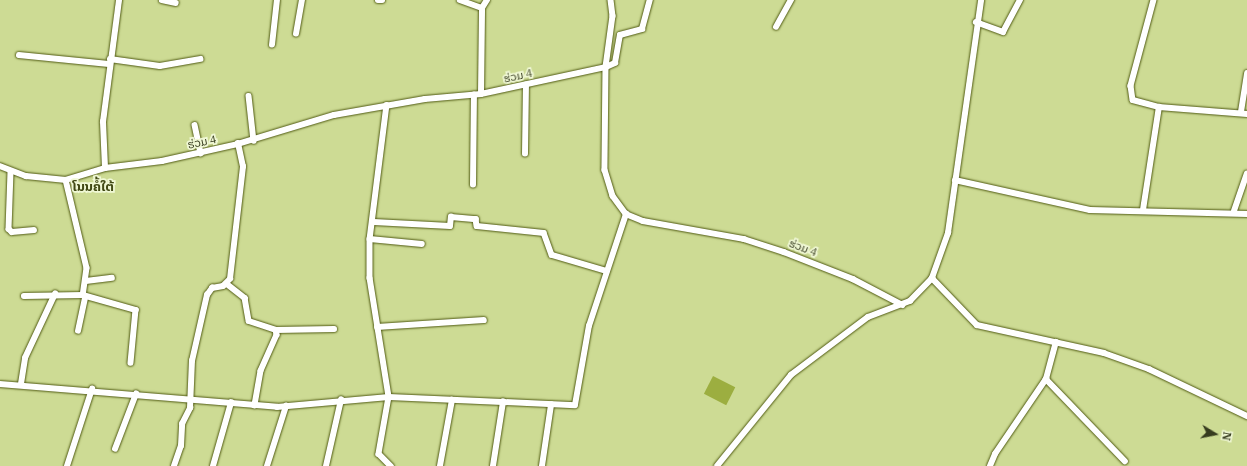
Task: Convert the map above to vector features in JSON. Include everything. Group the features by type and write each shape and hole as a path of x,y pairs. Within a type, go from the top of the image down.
{"street":[{"path":"105,168 103,122 109,62 119,0"},
{"path":"162,0 176,3"},
{"path":"272,45 277,0"},
{"path":"296,34 302,0"},
{"path":"460,0 482,8"},
{"path":"481,94 482,8 487,0"},
{"path":"0,384 21,384 255,405 286,406 388,397 570,406 578,398 583,352 626,214 613,196 605,170 606,67 610,36 611,0"},
{"path":"610,36 642,29 650,0"},
{"path":"776,27 791,0"},
{"path":"717,466 773,396 814,356 868,317 902,305 918,295 932,278 948,233 976,22 981,0"},
{"path":"976,22 1003,32 1020,0"},
{"path":"1154,0 1131,96 1136,102 1159,106 1244,113 1247,73"},
{"path":"606,67 615,63 620,35"},
{"path":"18,55 160,66 200,59"},
{"name":"ຮ່ວມ 4","path":"0,166 11,172 66,180 105,168 201,152 238,144 334,115 387,105 481,94 606,67"},
{"path":"525,154 526,85"},
{"path":"473,185 474,95"},
{"path":"248,96 254,140"},
{"path":"387,105 374,222 370,240 370,278 388,397 379,454 391,466"},
{"path":"1143,210 1159,106"},
{"path":"195,125 201,152"},
{"path":"227,284 239,223 243,167 238,144"},
{"path":"11,172 9,229 12,232 34,230"},
{"path":"1234,211 1247,174"},
{"path":"66,180 87,268 78,331"},
{"path":"955,180 1090,210 1234,211 1247,214"},
{"name":"ຮ່ວມ 4","path":"626,214 643,221 744,239 784,252 853,279 902,305"},
{"path":"374,222 450,226 451,217 476,219 477,226 544,233 552,255 608,271"},
{"path":"370,240 422,244"},
{"path":"86,281 112,278"},
{"path":"932,278 972,322 1056,342 1149,369 1247,416"},
{"path":"227,284 245,298 249,321 276,330 334,329"},
{"path":"174,466 181,446 182,424 191,400 192,361 207,295 212,288 227,284"},
{"path":"21,384 25,358 55,294"},
{"path":"24,296 55,294 84,297 136,310 131,363"},
{"path":"377,327 484,320"},
{"path":"255,405 260,371 275,345 276,330"},
{"path":"990,466 994,454 1046,379 1056,342"},
{"path":"1046,379 1125,461"},
{"path":"67,466 92,390"},
{"path":"115,449 136,394"},
{"path":"326,466 341,400"},
{"path":"440,466 452,400"},
{"path":"493,466 503,402"},
{"path":"213,466 231,403"},
{"path":"542,466 551,405"},
{"path":"267,466 286,406"}],"shaded area":[{"path":"713,376 735,387 726,405 704,394"}],"district":[{"name":"ໂນນຄໍ້ໃຕ້","path":"93,187"}]}
